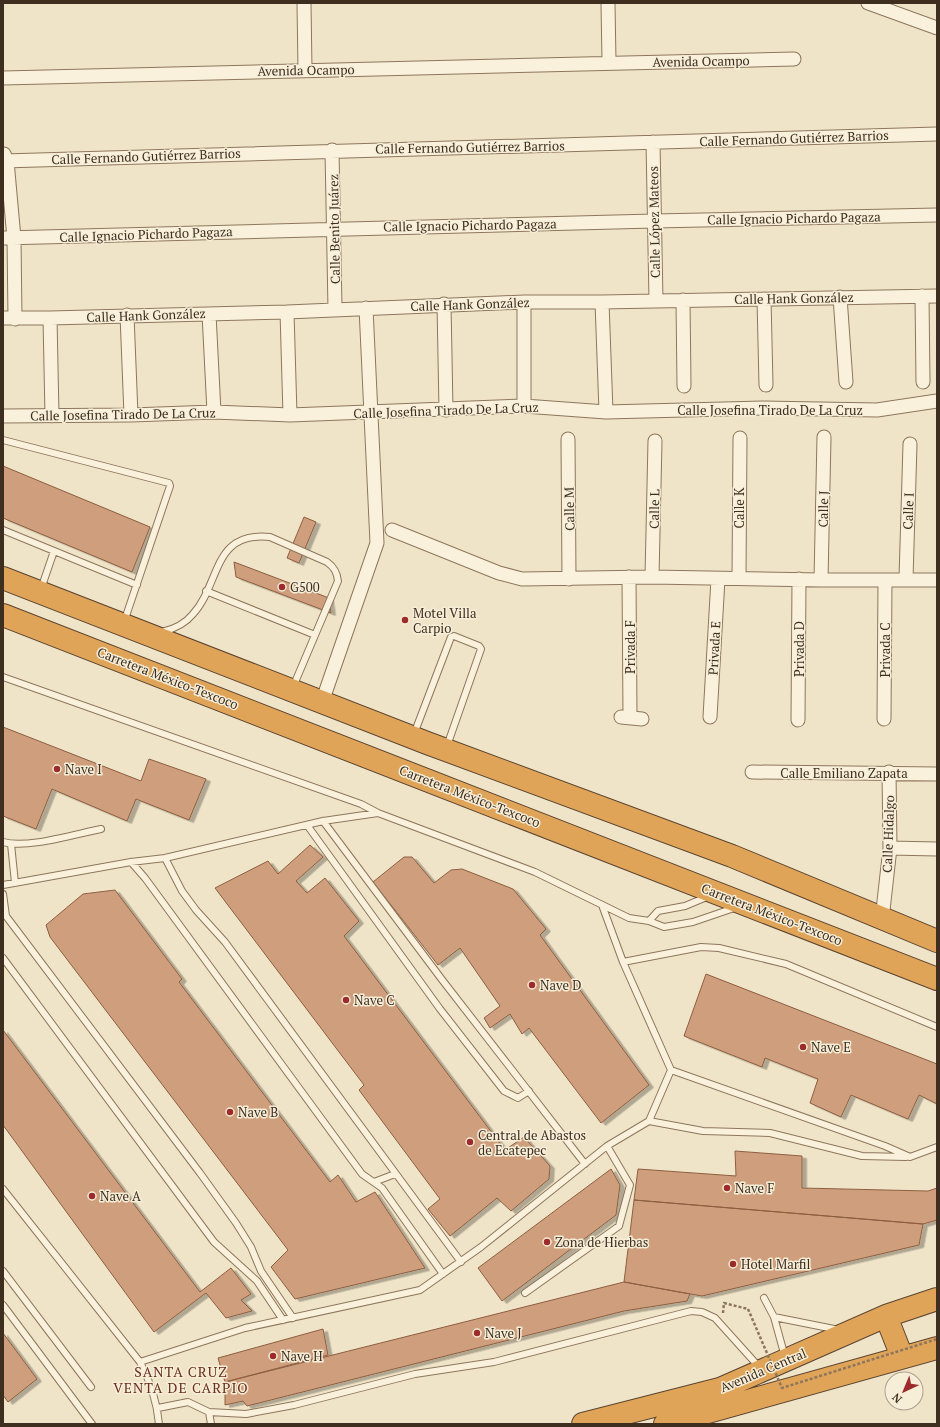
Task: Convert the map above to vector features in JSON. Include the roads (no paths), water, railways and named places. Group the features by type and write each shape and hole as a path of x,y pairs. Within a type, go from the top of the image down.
{"highway":[{"path":"3,578 292,691 732,856 937,941"},
{"name":"Carretera México-Texcoco","path":"3,615 419,775 937,979"},
{"path":"419,775 429,771 434,762 434,751 437,746"},
{"path":"437,746 450,758 443,767 443,778 449,787"},
{"name":"Avenida Central","path":"583,1424 720,1390 886,1316 937,1299"},
{"path":"886,1316 902,1357"},
{"name":"Avenida Central","path":"665,1424 937,1348"}],"street":[{"path":"304,3 305,70"},
{"path":"608,3 609,62"},
{"path":"868,3 937,28"},
{"name":"Avenida Ocampo","path":"3,78 609,62 794,59"},
{"name":"Calle Fernando Gutiérrez Barrios","path":"4,158 937,134"},
{"name":"Calle López Mateos","path":"653,142 656,301"},
{"name":"Calle Benito Juárez","path":"332,150 336,309"},
{"path":"4,158 8,238 9,318"},
{"name":"Calle Ignacio Pichardo Pagaza","path":"8,238 937,215"},
{"path":"922,296 923,382"},
{"name":"Calle Hank González","path":"9,318 287,312 444,304 524,302 937,296"},
{"path":"840,297 846,382"},
{"path":"764,299 766,385"},
{"path":"683,300 684,386"},
{"path":"524,302 524,406"},
{"path":"602,302 606,412"},
{"path":"444,304 446,410"},
{"path":"322,702 376,543 372,413 366,308"},
{"path":"287,312 290,415"},
{"path":"209,314 214,412"},
{"path":"127,315 131,415"},
{"path":"50,318 52,416"},
{"name":"Calle Josefina Tirado De La Cruz","path":"3,416 131,415 214,412 290,415 524,406 606,412 763,408 877,410 937,401"},
{"name":"Calle J","path":"821,580 824,437"},
{"name":"Calle K","path":"739,578 740,438"},
{"name":"Calle M","path":"568,439 569,579"},
{"name":"Calle L","path":"652,576 655,441"},
{"name":"Calle I","path":"906,579 910,444"},
{"path":"392,530 511,577 522,579 652,576 718,579 739,578 885,581 906,579 937,580"},
{"name":"Privada F","path":"629,577 631,718"},
{"name":"Privada E","path":"710,717 718,579"},
{"name":"Privada D","path":"798,720 799,579"},
{"name":"Privada C","path":"884,718 885,581"},
{"name":"Calle Emiliano Zapata","path":"752,772 889,772 937,774"},
{"name":"Calle Hidalgo","path":"882,919 890,848 889,772"},
{"path":"890,848 937,849"}],"lane":[{"path":"3,440 170,483 123,625"},
{"path":"3,530 137,585"},
{"path":"145,634 170,630 186,621 200,606 218,562 229,548 236,543 253,537 270,537 327,562 336,572 338,581 292,691"},
{"path":"39,593 54,551"},
{"path":"206,591 315,635"},
{"path":"454,636 480,646 481,649 437,746 451,637 454,636"},
{"path":"3,677 361,804 378,813 535,872 629,918 649,921 664,927 691,923 746,904"},
{"path":"3,886 131,862 165,858 323,821 378,813"},
{"path":"323,821 443,981 585,1164"},
{"path":"307,825 431,996 504,1091 518,1098 529,1091"},
{"path":"3,842 11,844 40,841 101,829"},
{"path":"11,844 15,883"},
{"path":"165,858 182,891 196,910 225,942 461,1262"},
{"path":"131,862 145,878 362,1174 382,1188 443,1274"},
{"path":"649,921 658,911 685,906 716,892"},
{"path":"3,894 6,916 236,1223 251,1247 261,1271 293,1318"},
{"path":"602,905 623,962 672,1070 885,1146 910,1157"},
{"path":"623,962 701,947 719,948 786,964 937,1027"},
{"path":"3,958 214,1242 257,1281 283,1320"},
{"path":"140,1362 245,1328 420,1290 461,1262 607,1146 649,1121 672,1070"},
{"path":"649,1121 703,1131 770,1133 862,1156 910,1157 937,1147"},
{"path":"525,1293 619,1226 630,1185 607,1146"},
{"path":"374,1182 395,1174"},
{"path":"3,1189 140,1362 148,1377 158,1408 159,1424"},
{"path":"3,1271 90,1387"},
{"path":"257,1281 261,1271"},
{"path":"764,1298 774,1317 786,1360"},
{"path":"3,1305 92,1424"},
{"path":"158,1408 188,1402 209,1412 246,1414 294,1405 415,1374 494,1362 691,1311 702,1312 715,1318 763,1371"},
{"path":"774,1317 825,1326 848,1332"},
{"path":"209,1412 211,1424"}],"place":[{"name":"G500","path":"282,587"},
{"name":"Motel Villa Carpio","path":"405,620"},
{"name":"Nave I","path":"57,769"},
{"name":"Nave D","path":"532,985"},
{"name":"Nave C","path":"346,1000"},
{"name":"Nave E","path":"803,1047"},
{"name":"Nave B","path":"230,1112"},
{"name":"Central de Abastos de Ecatepec","path":"470,1142"},
{"name":"Nave F","path":"727,1188"},
{"name":"Nave A","path":"92,1196"},
{"name":"Zona de Hierbas","path":"547,1242"},
{"name":"Hotel Marfil","path":"733,1264"},
{"name":"Nave J","path":"477,1333"},
{"name":"Nave H","path":"273,1356"}],"district":[{"name":"SANTA CRUZ VENTA DE CARPIO","path":"181,1380"}]}
